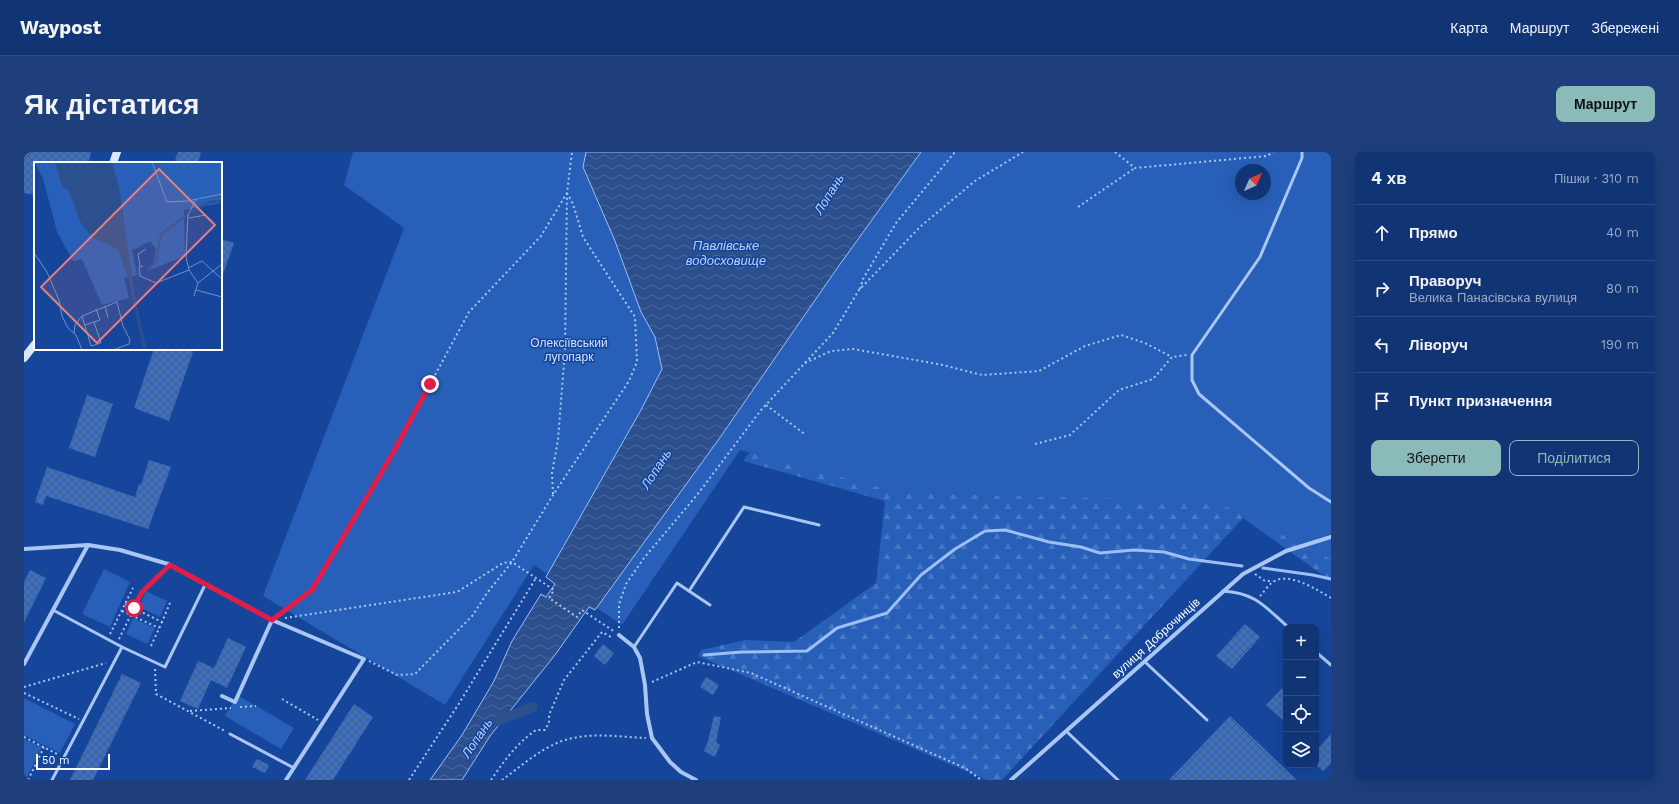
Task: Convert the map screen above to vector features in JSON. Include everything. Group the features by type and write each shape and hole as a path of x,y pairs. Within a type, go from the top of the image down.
{"street":[{"path":"113,162 116,152"},
{"path":"24,358 34,345"},
{"name":"вулиця Доброчинців","path":"1011,780 1243,574 1286,551 1331,538"},
{"path":"24,549 88,545 120,550 170,565 272,620 364,659 286,780"},
{"path":"24,664 88,545"},
{"path":"222,696 235,702 272,620"},
{"path":"619,635 634,647 640,658 645,685 647,714 652,738 670,762 681,772 696,780"}],"lane":[{"path":"1302,152 1302,158 1260,258 1192,355 1192,380 1199,394 1308,488 1331,502"},
{"path":"689,591 744,507 819,525"},
{"path":"634,647 677,583 710,605"},
{"path":"53,610 122,647 165,667 205,585"},
{"path":"1223,591 1249,595 1285,624"},
{"path":"52,780 122,647"},
{"path":"1319,655 1331,665"},
{"path":"1144,661 1207,720"},
{"path":"1066,731 1118,780"},
{"path":"230,734 294,768"}],"path":[{"path":"553,495 552,473 558,440 565,350 567,193 572,152"},
{"path":"491,780 510,752 525,737 536,730 545,730 549,723 549,715 564,680 602,632 616,640 619,635 619,604 626,584 644,558 697,495 766,405 833,333 896,223 955,152"},
{"path":"859,290 927,221 975,181 1023,152"},
{"path":"1115,152 1134,168"},
{"path":"1078,208 1134,168 1268,156 1273,152"},
{"path":"364,659 397,675 416,674 473,615 512,562 553,495 628,381 637,362 635,317 583,237 573,204 567,193"},
{"path":"272,620 312,590 393,453 469,312 541,236 567,193"},
{"path":"804,363 831,351 853,349 943,365 982,376 1039,371 1085,346 1121,335 1145,343 1172,357 1192,355"},
{"path":"1034,444 1070,435 1119,390 1153,379 1172,357"},
{"path":"766,405 806,434"},
{"path":"272,620 457,592 503,563 512,562 554,590 549,598 577,617 582,610 619,635"},
{"path":"117,644 142,592 170,565"},
{"path":"1250,569 1265,581 1288,579 1308,585 1331,598"},
{"path":"409,780 536,578"},
{"path":"1257,600 1274,581"},
{"path":"108,639 133,588"},
{"path":"125,604 162,622"},
{"path":"151,646 170,604"},
{"path":"122,611 159,628"},
{"path":"24,688 115,660"},
{"path":"155,662 156,694 230,734"},
{"path":"645,685 696,662 751,673 965,768 981,780"},
{"path":"24,693 83,722"},
{"path":"282,699 323,723"},
{"path":"188,711 256,706"},
{"path":"502,780 555,744 572,738 594,736 652,738"},
{"path":"24,737 64,758"},
{"path":"28,780 44,747"}],"green space":[{"name":"Олексіївський лугопарк","path":"353,152 1331,152 1331,559 1215,501 900,493 740,450 622,625 534,565 445,705 263,596 404,228 344,185"},
{"path":"1275,152 1331,152 1331,581 1243,518 1002,780 987,780 698,656 701,650 745,640 794,642 876,583 885,501 743,461 828,347 1235,169 1235,200 1271,200 1271,164 1247,164"},
{"path":"104,569 130,582 110,627 82,614"},
{"path":"146,591 167,601 160,617 139,607"},
{"path":"133,618 155,628 147,644 126,634"},
{"path":"237,695 294,728 281,749 225,716"},
{"path":"24,698 75,724 60,753 24,735"},
{"path":"24,739 42,747 27,777 24,775"}],"water":[{"name":"Павлівське водосховище","path":"586,152 921,152 838,267 719,439 595,610 589,607 555,655 490,736 462,780 430,780 462,735 494,681 512,641 541,594 546,597 555,584 546,577 641,410 662,369 655,337 641,312 615,241 583,167"}],"building":[{"path":"24,152 91,152 89,162 34,162 34,195 24,193"},
{"path":"178,152 201,152 198,162 174,162"},
{"path":"222,239 234,243 222,277"},
{"path":"154,350 194,350 169,421 134,408"},
{"path":"87,395 113,404 95,457 69,448"},
{"path":"149,460 171,467 148,529 46,496 43,505 35,502 47,467 135,497 139,484 141,485"},
{"path":"30,570 46,578 24,622 24,582"},
{"path":"1245,624 1260,637 1232,669 1216,656"},
{"path":"228,638 246,647 227,688 211,680 198,709 180,701 198,661 214,668"},
{"path":"603,644 614,653 605,665 594,656"},
{"path":"122,674 141,683 93,780 70,780"},
{"path":"706,677 719,685 713,695 700,687"},
{"path":"1283,687 1283,720 1266,705"},
{"path":"354,704 373,717 333,780 305,780"},
{"path":"714,716 721,717 716,742 720,745 715,757 704,751"},
{"path":"1230,716 1297,780 1169,780"},
{"path":"1331,734 1331,763 1323,771 1319,768 1319,748"},
{"path":"257,759 269,765 265,773 252,767"}],"waterway":[{"path":"704,655 742,652 807,651 837,628 887,613 921,575 955,549 985,531 1005,530 1049,542 1081,547 1100,553 1134,550 1164,552 1189,559 1242,566"},
{"path":"1263,568 1331,579"},
{"name":"Лопань","path":"492,723 533,707"}],"route":[{"path":"134,608 142,592 170,565 272,620 312,590 393,453 430,384"}]}
